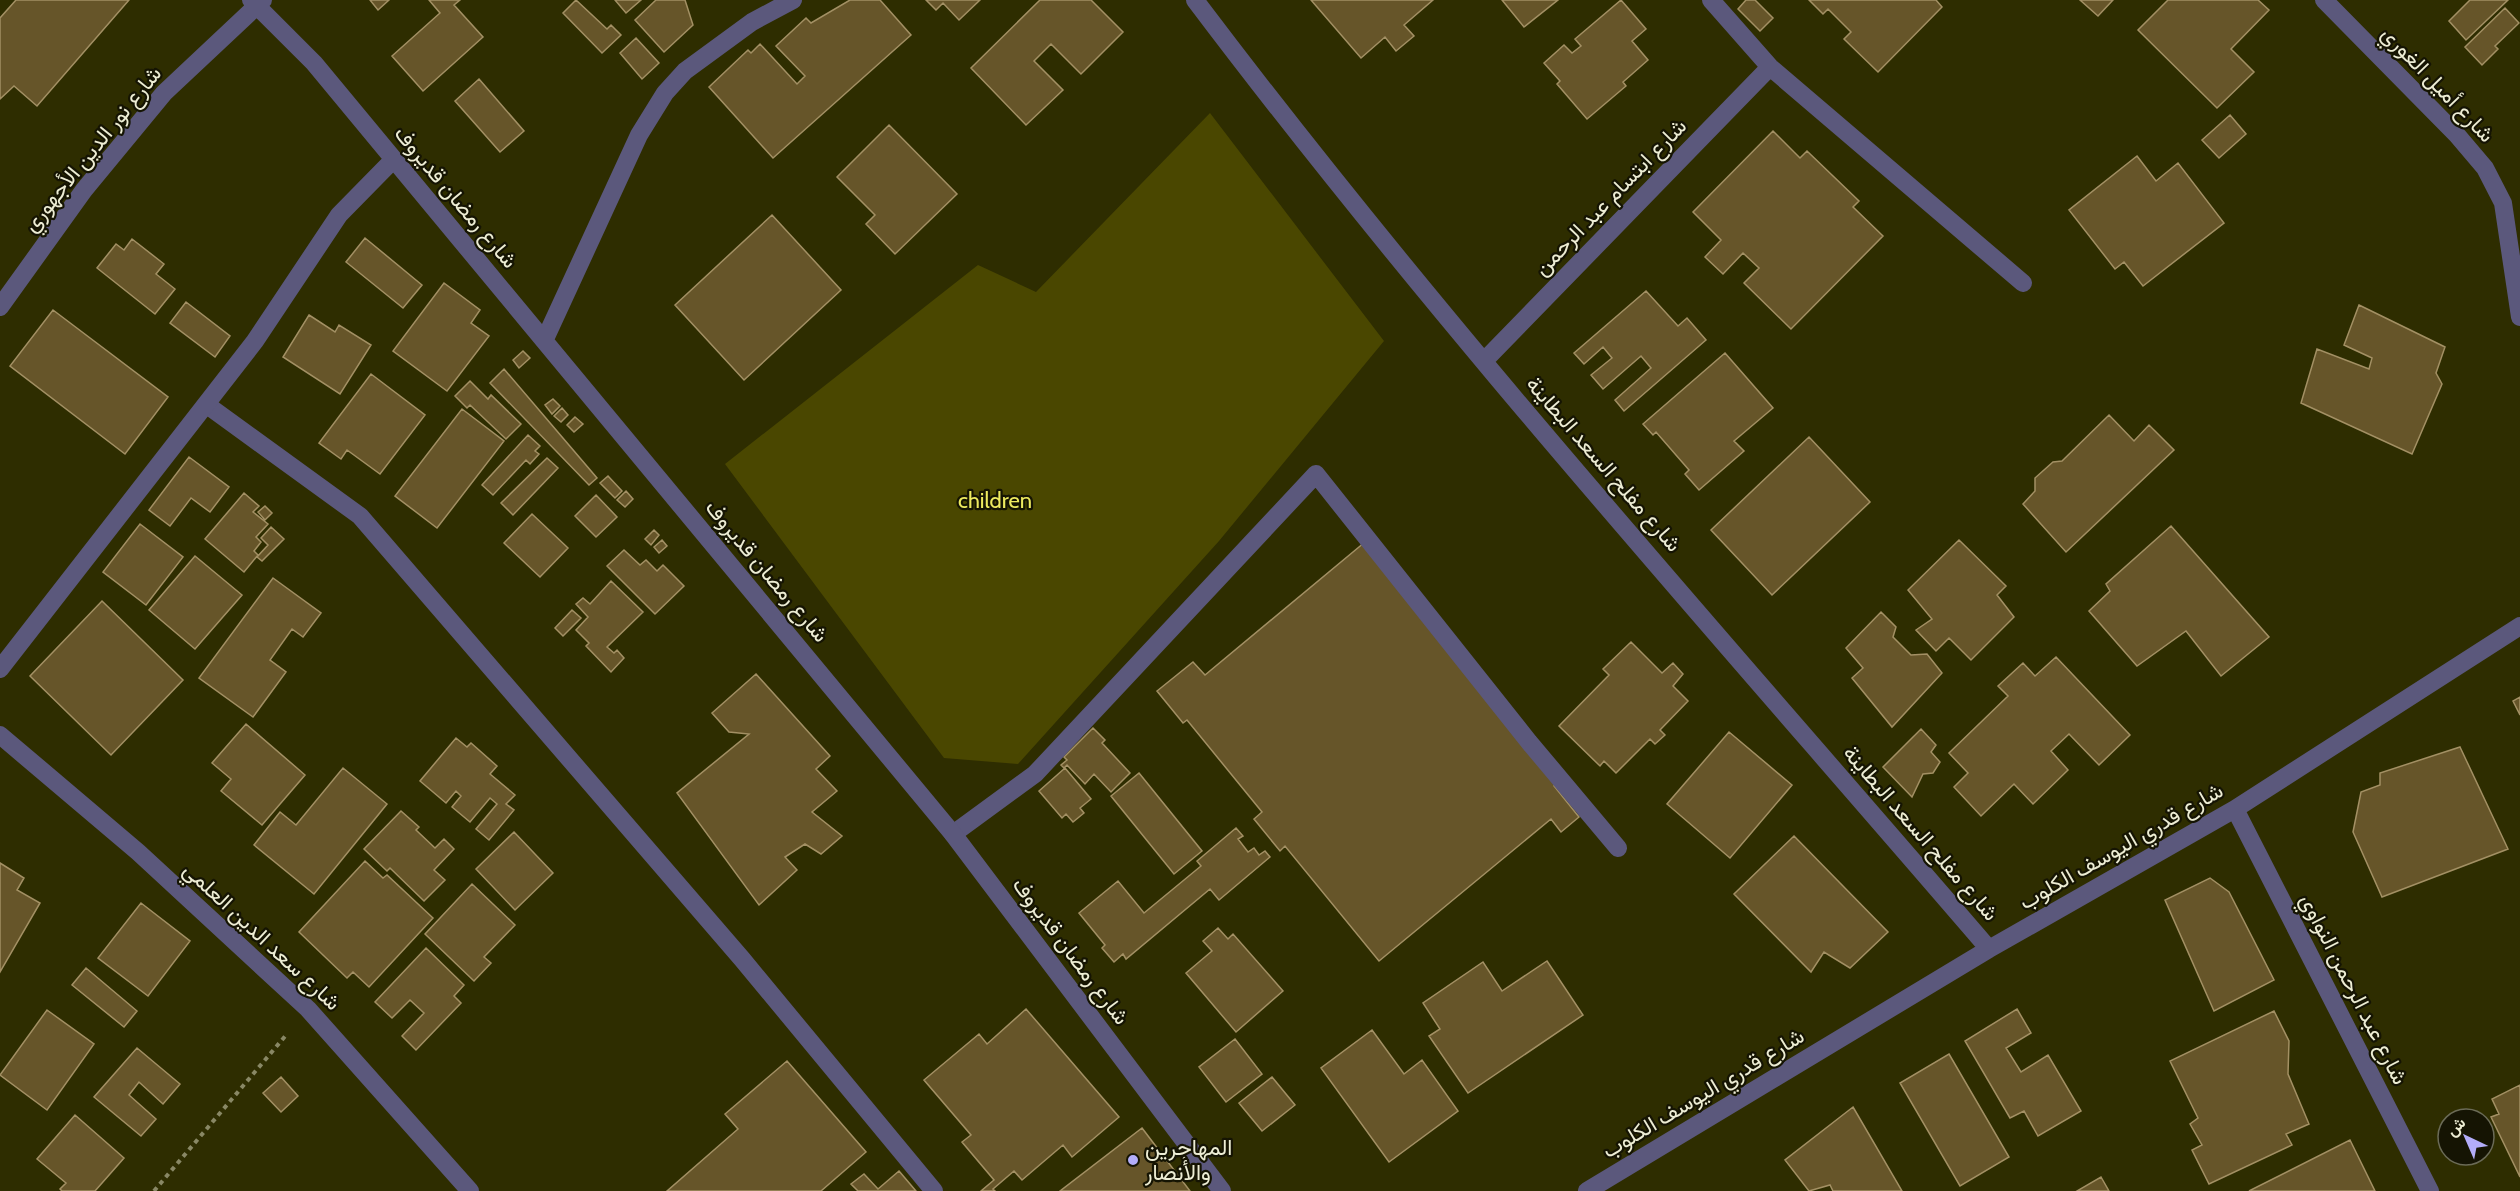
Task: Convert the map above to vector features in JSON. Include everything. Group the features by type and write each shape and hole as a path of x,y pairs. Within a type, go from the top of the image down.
{"street":[{"path":"545,339 639,135 664,93 685,71 752,22 793,0"},
{"name":"شارع مفلح السعد البطاينة","path":"1195,0 1250,73 1484,361 1989,949"},
{"path":"1711,0 1770,67 2022,283"},
{"name":"شارع أميل الغوري","path":"2324,0 2457,135 2485,168 2503,202 2520,317"},
{"name":"شارع رمضان قديروف","path":"257,2 314,63 545,339 953,834 1222,1191"},
{"name":"شارع نور الدين الأجهوري","path":"0,307 84,190 164,93 257,2"},
{"name":"شارع ابتسام عبد الرحمن","path":"1484,361 1770,67"},
{"path":"0,669 255,341 339,215 393,160"},
{"path":"207,405 360,516 742,959 934,1191"},
{"path":"953,834 1035,774 1316,474 1529,742 1618,848"},
{"name":"شارع قدري اليوسف الكلوب","path":"1587,1191 1989,949 2235,809 2520,626"},
{"name":"شارع سعد الدين العلمي","path":"0,735 138,852 308,1009 470,1191"},
{"name":"شارع عبد الرحمن النواوي","path":"2235,809 2430,1191"}],"path":[{"path":"154,1191 308,1009"}],"green space":[{"name":"children","path":"1210,113 1384,341 1219,541 1018,764 944,758 725,464 978,265 1036,292"}],"building":[{"path":"16,0 129,0 37,106 14,86 0,99 0,18"},
{"path":"370,0 389,0 378,10"},
{"path":"429,0 460,0 454,5 483,37 423,91 392,56 440,13"},
{"path":"576,0 607,29 611,25 621,35 602,53 563,13"},
{"path":"615,0 641,0 626,13"},
{"path":"656,0 685,0 693,25 664,52 635,20"},
{"path":"850,0 880,0 911,35 773,158 709,87 748,50 751,53 760,44 797,84 805,76 776,46 806,18 811,23"},
{"path":"926,0 980,0 959,20 943,3 936,10"},
{"path":"1040,0 1091,0 1123,32 1081,74 1051,44 1034,61 1063,90 1026,125 971,68"},
{"path":"1311,0 1433,0 1404,25 1414,36 1396,51 1385,37 1361,58"},
{"path":"1502,0 1558,0 1524,27"},
{"path":"1621,0 1646,29 1632,41 1648,60 1623,82 1626,86 1587,119 1557,84 1560,81 1544,63 1564,45 1572,53 1581,46 1575,39"},
{"path":"1746,0 1755,0 1773,18 1760,31 1738,9"},
{"path":"1809,0 1936,0 1942,7 1878,72 1844,39 1851,32 1828,9 1823,14"},
{"path":"2080,0 2113,0 2098,16"},
{"path":"2168,0 2258,0 2269,10 2231,49 2254,72 2217,108 2138,30"},
{"path":"2470,0 2508,0 2466,40 2449,21"},
{"path":"2505,8 2519,23 2495,46 2498,49 2482,65 2465,47"},
{"path":"636,38 659,63 642,79 620,53"},
{"path":"479,79 524,131 500,152 455,101"},
{"path":"2230,115 2246,134 2219,158 2202,140"},
{"path":"889,125 957,194 895,254 866,224 875,215 837,177"},
{"path":"1773,131 1800,158 1807,151 1859,201 1853,207 1883,236 1791,329 1744,283 1759,268 1743,253 1723,274 1705,257 1721,240 1693,212"},
{"path":"2137,156 2156,181 2178,163 2224,223 2143,286 2124,262 2115,269 2069,210"},
{"path":"772,215 841,290 744,380 675,305"},
{"path":"365,238 422,285 403,308 346,262"},
{"path":"132,239 164,264 156,274 175,289 155,314 97,268 116,244 124,250"},
{"path":"444,283 480,310 471,323 489,336 447,391 393,351"},
{"path":"1646,291 1678,326 1687,318 1706,340 1624,411 1615,400 1651,368 1641,356 1603,389 1591,375 1612,358 1603,347 1584,364 1574,353"},
{"path":"186,302 230,336 215,357 170,323"},
{"path":"2359,305 2445,347 2436,373 2442,384 2412,454 2301,403 2317,349 2369,369 2372,358 2344,345"},
{"path":"53,310 168,397 125,454 10,366"},
{"path":"309,315 335,332 339,325 371,345 340,394 283,357"},
{"path":"523,351 530,358 519,368 513,360"},
{"path":"1725,353 1773,408 1734,441 1744,451 1699,490 1685,474 1689,470 1656,432 1653,435 1643,424"},
{"path":"504,369 597,478 589,485 490,383"},
{"path":"371,374 425,415 380,474 347,450 341,459 319,443"},
{"path":"470,381 488,399 491,395 521,424 506,439 470,405 467,408 455,396"},
{"path":"553,399 560,406 552,414 545,405"},
{"path":"562,408 568,415 561,422 554,416"},
{"path":"462,409 504,441 437,528 395,496"},
{"path":"2109,415 2134,441 2149,425 2174,450 2066,552 2023,504 2035,491 2035,478 2053,462 2062,461"},
{"path":"575,417 583,424 574,432 567,425"},
{"path":"528,435 540,446 535,451 539,454 530,464 526,460 493,495 482,485"},
{"path":"1809,437 1870,502 1772,595 1711,530"},
{"path":"189,457 229,487 210,512 191,498 170,526 149,510"},
{"path":"547,458 558,468 513,515 501,503"},
{"path":"608,476 622,491 615,498 600,483"},
{"path":"626,491 633,499 625,507 617,500"},
{"path":"244,493 259,506 253,512 268,524 256,537 261,542 254,551 258,555 244,572 205,539"},
{"path":"596,495 617,517 596,537 575,516"},
{"path":"265,506 272,513 265,520 258,512"},
{"path":"532,514 568,548 540,577 504,543"},
{"path":"140,524 183,557 146,605 103,572"},
{"path":"2171,526 2269,637 2221,676 2186,631 2137,666 2089,611 2110,591 2106,584"},
{"path":"271,527 284,539 262,561 257,557 268,545 261,538"},
{"path":"654,530 659,535 651,545 645,539"},
{"path":"662,540 667,546 659,553 654,547"},
{"path":"1959,540 2006,586 1997,595 2014,617 1971,660 1949,638 1936,651 1916,630 1932,619 1908,590"},
{"path":"1365,542 1558,783 1554,786 1579,817 1561,832 1551,819 1379,961 1285,846 1280,851 1254,819 1262,812 1187,720 1183,723 1157,691 1193,662 1205,675"},
{"path":"624,550 640,565 646,560 657,571 663,565 684,586 655,614 607,566"},
{"path":"195,556 242,595 195,649 149,610"},
{"path":"273,578 321,613 303,637 292,629 270,660 286,672 253,717 199,678"},
{"path":"611,581 643,612 607,647 614,653 617,650 624,658 611,672 586,646 589,643 576,630 588,617 576,604 583,598 590,604"},
{"path":"102,601 183,680 111,755 30,676"},
{"path":"572,610 581,618 563,636 555,628"},
{"path":"1881,612 1896,627 1893,637 1911,655 1927,654 1942,673 1892,727 1852,678 1863,668 1846,648"},
{"path":"1631,642 1662,673 1673,663 1683,674 1673,686 1688,701 1660,730 1665,735 1655,744 1650,739 1616,773 1604,761 1600,766 1559,726 1609,675 1603,669"},
{"path":"2056,657 2130,735 2099,765 2069,734 2051,751 2068,770 2033,804 2014,784 1981,816 1954,787 1968,773 1949,753 2008,696 1998,686 2023,663 2035,676"},
{"path":"756,674 830,756 816,769 837,791 812,812 842,836 821,854 805,844 785,857 797,870 759,905 677,793 749,734 729,732 712,713"},
{"path":"2520,697 2520,715 2513,701"},
{"path":"246,724 305,775 262,825 221,791 231,779 212,763"},
{"path":"1093,728 1105,740 1102,743 1130,773 1111,792 1094,774 1085,784 1067,765 1064,768 1061,765 1067,760 1064,757"},
{"path":"1921,729 1936,745 1931,752 1940,762 1933,773 1923,774 1912,797 1883,767"},
{"path":"1729,732 1792,785 1730,858 1667,804"},
{"path":"456,738 467,747 471,743 497,766 490,774 515,795 506,804 514,810 489,840 476,829 497,804 490,798 470,822 452,807 461,796 456,791 446,803 420,781"},
{"path":"2460,747 2508,849 2382,897 2353,832 2361,792 2380,785 2380,773"},
{"path":"343,768 387,804 314,894 254,845 280,812 296,825"},
{"path":"1065,768 1091,799 1080,808 1084,813 1073,822 1066,814 1062,818 1039,791"},
{"path":"1139,773 1202,851 1174,874 1111,796"},
{"path":"401,811 419,827 416,830 435,848 444,839 454,849 434,870 445,880 424,901 390,868 387,871 364,849"},
{"path":"1236,828 1243,836 1238,839 1248,852 1254,848 1259,855 1265,851 1270,857 1219,900 1210,889 1126,959 1123,954 1114,962 1102,948 1105,945 1079,913 1118,881 1144,913 1201,866 1197,861"},
{"path":"514,832 553,873 515,910 476,869"},
{"path":"1794,836 1888,932 1850,968 1824,952 1811,972 1734,894"},
{"path":"365,861 383,878 387,875 433,918 369,987 353,972 347,978 299,932"},
{"path":"0,863 24,878 17,890 40,903 0,972"},
{"path":"2210,878 2229,892 2274,980 2214,1011 2165,900"},
{"path":"472,884 515,925 484,957 491,963 474,981 425,934"},
{"path":"141,903 190,941 148,996 98,958"},
{"path":"1218,928 1228,939 1233,934 1283,991 1236,1032 1186,973 1212,951 1203,941"},
{"path":"426,948 464,985 454,996 461,1003 416,1050 402,1036 424,1013 410,1000 392,1018 375,1002"},
{"path":"1547,961 1583,1015 1468,1093 1429,1036 1440,1029 1423,1003 1483,962 1502,991"},
{"path":"86,968 137,1011 124,1027 72,985"},
{"path":"1026,1009 1119,1117 1072,1157 1063,1145 1022,1180 1014,1171 993,1189 995,1191 981,1191 994,1180 962,1142 971,1135 924,1080 979,1034 987,1044"},
{"path":"2017,1009 2031,1033 2006,1048 2021,1072 2048,1055 2081,1111 2038,1136 2024,1111 2010,1118 1965,1041"},
{"path":"47,1010 94,1044 47,1110 0,1075"},
{"path":"2274,1011 2289,1041 2288,1074 2309,1124 2286,1134 2292,1145 2209,1184 2192,1150 2202,1145 2190,1124 2198,1118 2170,1061"},
{"path":"1372,1030 1404,1074 1422,1060 1458,1111 1389,1162 1321,1068"},
{"path":"1235,1039 1262,1074 1226,1102 1199,1067"},
{"path":"137,1048 180,1084 163,1104 139,1082 129,1095 156,1119 141,1136 94,1097"},
{"path":"1949,1054 2009,1157 1960,1186 1900,1083"},
{"path":"787,1061 866,1152 821,1191 667,1191 738,1129 725,1114"},
{"path":"281,1077 298,1096 281,1112 263,1093"},
{"path":"1272,1077 1295,1105 1262,1131 1239,1103"},
{"path":"2520,1085 2520,1177 2496,1127 2496,1115 2499,1114 2492,1099"},
{"path":"1853,1107 1902,1191 1833,1191 1830,1185 1809,1191 1785,1160"},
{"path":"75,1115 124,1158 95,1191 62,1191 60,1189 66,1183 37,1159"},
{"name":"المهاجرين والأنصار","path":"1142,1128 1190,1191 1060,1191"},
{"path":"2350,1140 2375,1191 2249,1191"},
{"path":"899,1171 916,1191 858,1191 851,1184 864,1174 878,1189"},
{"path":"2101,1177 2109,1191 2077,1191"}],"place":[{"name":"المهاجرين والأنصار","path":"1133,1160"}]}
